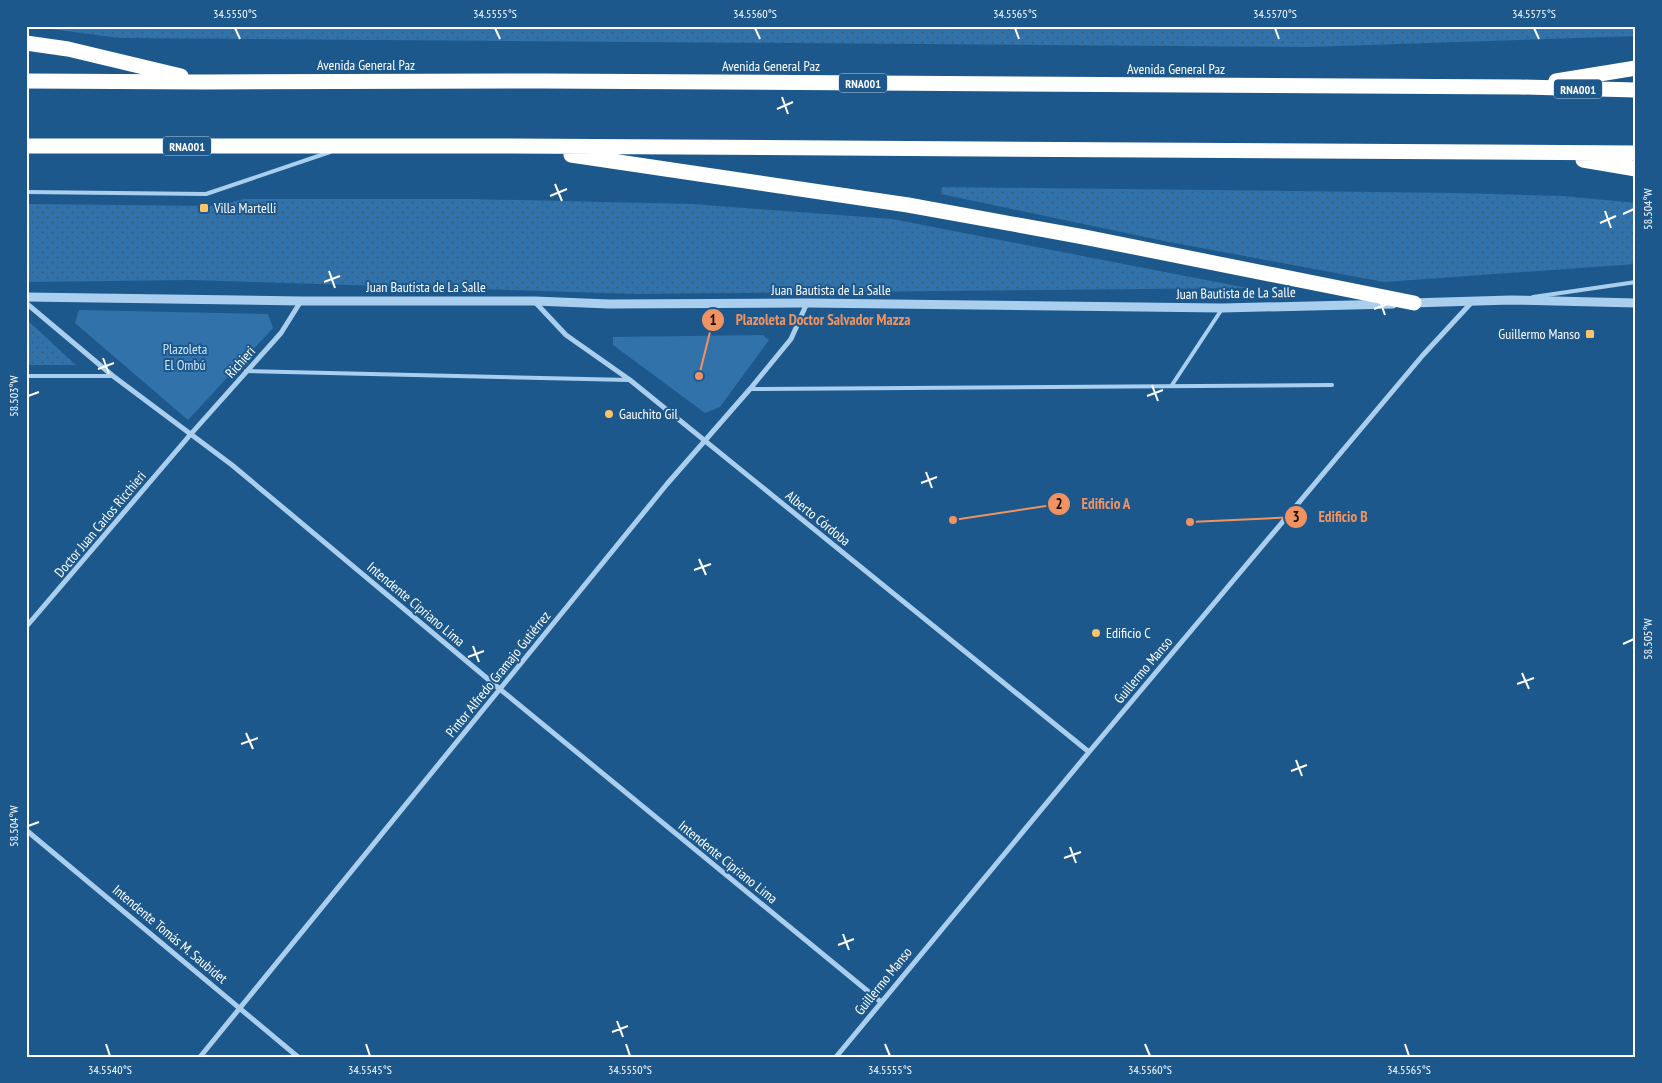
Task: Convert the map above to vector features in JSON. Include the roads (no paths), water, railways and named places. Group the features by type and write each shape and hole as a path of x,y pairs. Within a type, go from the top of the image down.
{"highway":[{"path":"26,43 68,49 207,82"},
{"path":"1520,88 1636,68"},
{"name":"Avenida General Paz","path":"26,81 542,81 1636,90"},
{"name":"RNA001","path":"26,146 510,146 1636,153"},
{"path":"510,146 908,204 1414,303"},
{"path":"1545,152 1636,169"}],"street":[{"name":"Juan Bautista de La Salle","path":"26,297 301,301 535,301 609,304 807,303 1222,308 1511,300 1636,303"},
{"name":"Richieri","path":"190,435 281,334 301,301"},
{"name":"Alberto Córdoba","path":"535,301 566,335 630,380 1089,752"},
{"name":"Guillermo Manso","path":"836,1057 1089,752 1423,355 1472,302"},
{"name":"Intendente Cipriano Lima","path":"26,303 113,376 232,465 500,690 881,1002"},
{"name":"Pintor Alfredo Gramajo Gutiérrez","path":"200,1057 667,484 791,339 807,303"},
{"name":"Doctor Juan Carlos Ricchieri","path":"26,627 190,435"},
{"name":"Intendente Tomás M. Saubidet","path":"26,830 298,1057"}],"lane":[{"path":"26,192 206,194 348,146"},
{"path":"1511,300 1636,282"},
{"path":"1172,385 1222,308"},
{"path":"246,371 630,380"},
{"path":"26,376 113,376"},
{"path":"750,389 1332,385"}],"place":[{"name":"Villa Martelli","path":"204,208"},
{"name":"Guillermo Manso","path":"1590,334"},
{"name":"Plazoleta Doctor Salvador Mazza","path":"699,376"},
{"name":"Gauchito Gil","path":"609,414"},
{"name":"Edificio A","path":"953,520"},
{"name":"Edificio B","path":"1190,522"},
{"name":"Edificio C","path":"1096,633"}],"park label":[{"name":"Plazoleta El Ombú","path":"185,358"}]}
